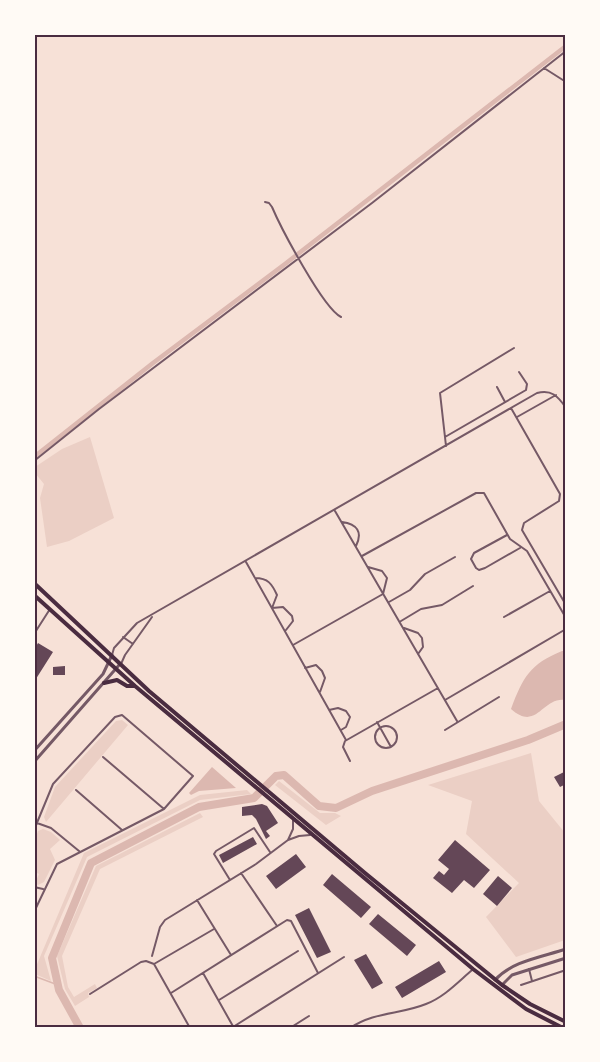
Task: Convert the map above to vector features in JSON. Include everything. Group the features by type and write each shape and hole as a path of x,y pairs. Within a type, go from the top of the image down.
{"main road":[{"path":"34,583 149,691 253,779 310,835 472,969 526,1009 563,1028"},
{"path":"34,595 249,784 269,797 495,980 530,1005 566,1022"},
{"path":"104,684 114,680 127,686 135,686"}],"street":[{"path":"34,461 566,51"},
{"path":"544,68 566,82"},
{"path":"265,202 272,207 294,252 330,306 340,317"},
{"path":"446,446 440,393 514,348"},
{"path":"445,437 527,388 519,372"},
{"path":"497,387 506,402"},
{"path":"34,752 86,694 109,663 114,648 137,624 540,392 556,395 566,408"},
{"path":"517,418 556,395"},
{"path":"511,408 560,497 556,503 524,523 522,530 566,605"},
{"path":"362,556 480,492 484,493 507,536 512,543 526,551 566,618"},
{"path":"335,510 457,721"},
{"path":"342,522 350,523 358,530 360,539 356,546"},
{"path":"507,536 474,553 471,559 476,568 479,570 485,568 520,548"},
{"path":"389,603 410,590 424,574 455,557"},
{"path":"245,561 346,740"},
{"path":"293,645 383,594 387,578 382,571 368,567"},
{"path":"255,578 267,580 272,585 277,595 272,608"},
{"path":"400,622 421,609 442,605 473,586"},
{"path":"504,617 550,591"},
{"path":"272,608 283,607 292,616 293,621 285,631"},
{"path":"34,634 50,609"},
{"path":"34,762 104,684 153,614"},
{"path":"403,628 418,633 422,638 423,647 418,654"},
{"path":"445,700 566,629"},
{"path":"123,637 133,645"},
{"path":"306,668 316,665 322,671 325,682 320,692"},
{"path":"350,761 343,747 346,740 438,688"},
{"path":"445,730 499,697"},
{"path":"329,710 338,708 346,711 350,717 346,727 340,730"},
{"path":"34,830 53,784 118,715 123,715 193,776 164,809 57,864 34,912"},
{"path":"377,722 391,747"},
{"path":"380,728 391,728 396,734 396,741 391,747 381,748 376,743 375,733 380,728"},
{"path":"104,757 164,809"},
{"path":"76,790 122,830"},
{"path":"288,840 293,829 293,820"},
{"path":"37,823 51,828 80,852"},
{"path":"230,880 214,854 216,851 254,828 270,853"},
{"path":"152,956 162,923 242,873 288,840 310,835"},
{"path":"242,873 277,926"},
{"path":"34,887 44,890"},
{"path":"197,900 231,955"},
{"path":"171,993 289,920 318,973"},
{"path":"154,964 214,928"},
{"path":"495,980 515,965 566,950"},
{"path":"219,1000 298,951"},
{"path":"204,973 233,1027 344,957"},
{"path":"502,985 512,975 566,958"},
{"path":"90,994 146,961 154,964 190,1028"},
{"path":"350,1028 377,1014 407,1010 427,1004 444,995 472,969"},
{"path":"529,969 532,981"},
{"path":"520,985 566,970"},
{"path":"290,1028 309,1016"},
{"path":"356,1024 358,1028"}],"shaded area":[{"path":"90,437 114,518 69,541 47,547 40,498 44,484 35,473 35,467 62,449"},
{"path":"565,651 565,700 557,700 527,717 511,709 529,673 542,661"},
{"path":"122,720 128,725 46,822 44,817 55,787 116,721"},
{"path":"531,753 539,801 565,833 565,940 516,957 486,917 519,883 466,834 472,801 428,785"},
{"path":"212,767 236,788 199,791 191,795 189,793"},
{"path":"279,781 320,813 335,813 341,816 326,825 275,785"},
{"path":"247,790 251,794 200,800 87,857 44,956 51,981 35,974 35,969 84,853 200,795"},
{"path":"200,813 203,817 100,869 62,956 68,987 74,997 95,984 97,988 88,993 89,997 75,1006 65,989 57,956 96,866"},
{"path":"43,829 51,832 60,840 50,849 55,860 44,882 38,885 35,883 39,874 35,872 35,839 38,831"}],"building":[{"path":"38,643 53,652 34,682 34,650"},
{"path":"65,666 65,675 53,675 53,667"},
{"path":"566,771 566,784 560,787 554,777"},
{"path":"262,804 267,806 278,823 266,831 270,836 266,839 252,815 242,816 242,807"},
{"path":"253,837 257,844 223,863 219,855"},
{"path":"455,840 490,870 474,888 464,880 452,893 433,878 439,871 444,875 449,869 438,860"},
{"path":"296,854 306,867 276,889 266,876"},
{"path":"332,874 371,907 361,918 323,885"},
{"path":"498,876 512,888 497,906 483,894"},
{"path":"309,908 331,952 317,958 295,915"},
{"path":"378,914 416,945 407,956 369,924"},
{"path":"366,954 383,983 372,989 354,960"},
{"path":"439,961 446,972 402,998 395,987"}],"waterway":[{"path":"34,457 566,46"},
{"path":"80,1028 59,990 52,958 91,863 199,807 254,798 276,776 284,775 319,806 336,808 372,791 528,740 566,724"},
{"path":"34,976 58,985"}]}
